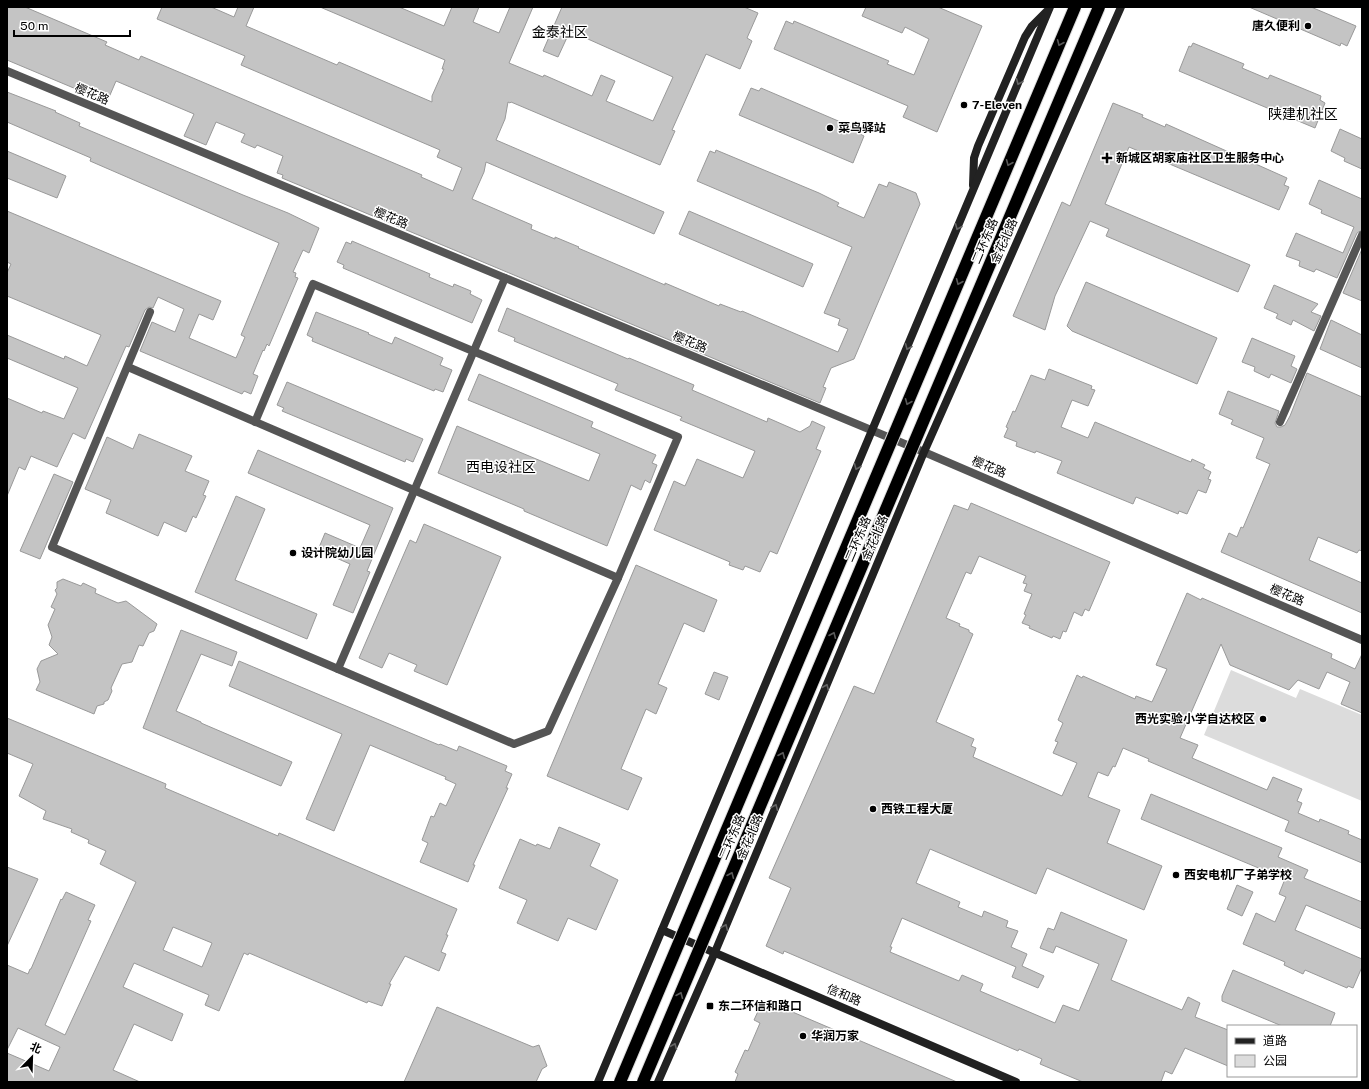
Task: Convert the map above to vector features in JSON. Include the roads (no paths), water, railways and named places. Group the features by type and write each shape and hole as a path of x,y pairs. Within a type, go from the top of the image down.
{"highway":[{"name":"二环东路","path":"620,1082 1075,7"},
{"name":"二环东路","path":"643,1082 1099,7"}],"main road":[{"path":"598,1082 1050,7"},
{"path":"968,203 973,185 974,158 978,146 1024,37 1050,7"},
{"name":"金花北路","path":"658,1082 924,452 1120,7"},
{"name":"信和路","path":"662,930 1016,1082"}],"street":[{"name":"樱花路","path":"7,71 924,452 1362,640"},
{"path":"1280,422 1362,235"},
{"path":"338,669 505,278"},
{"path":"150,312 52,547 514,744 548,731 618,578 678,438 314,284 255,422"},
{"path":"128,367 618,578"}],"place":[{"name":"唐久便利","path":"1308,26"},
{"name":"7-Eleven","path":"964,105"},
{"name":"菜鸟驿站","path":"830,128"},
{"name":"新城区胡家庙社区卫生服务中心","path":"1107,158"},
{"name":"设计院幼儿园","path":"293,553"},
{"name":"西光实验小学自达校区","path":"1263,719"},
{"name":"西铁工程大厦","path":"873,809"},
{"name":"西安电机厂子弟学校","path":"1176,875"},
{"name":"东二环信和路口","path":"710,1006"},
{"name":"华润万家","path":"803,1036"}],"district":[{"name":"金泰社区","path":"560,32"},
{"name":"陕建机社区","path":"1303,114"},
{"name":"西电设社区","path":"501,467"}]}
